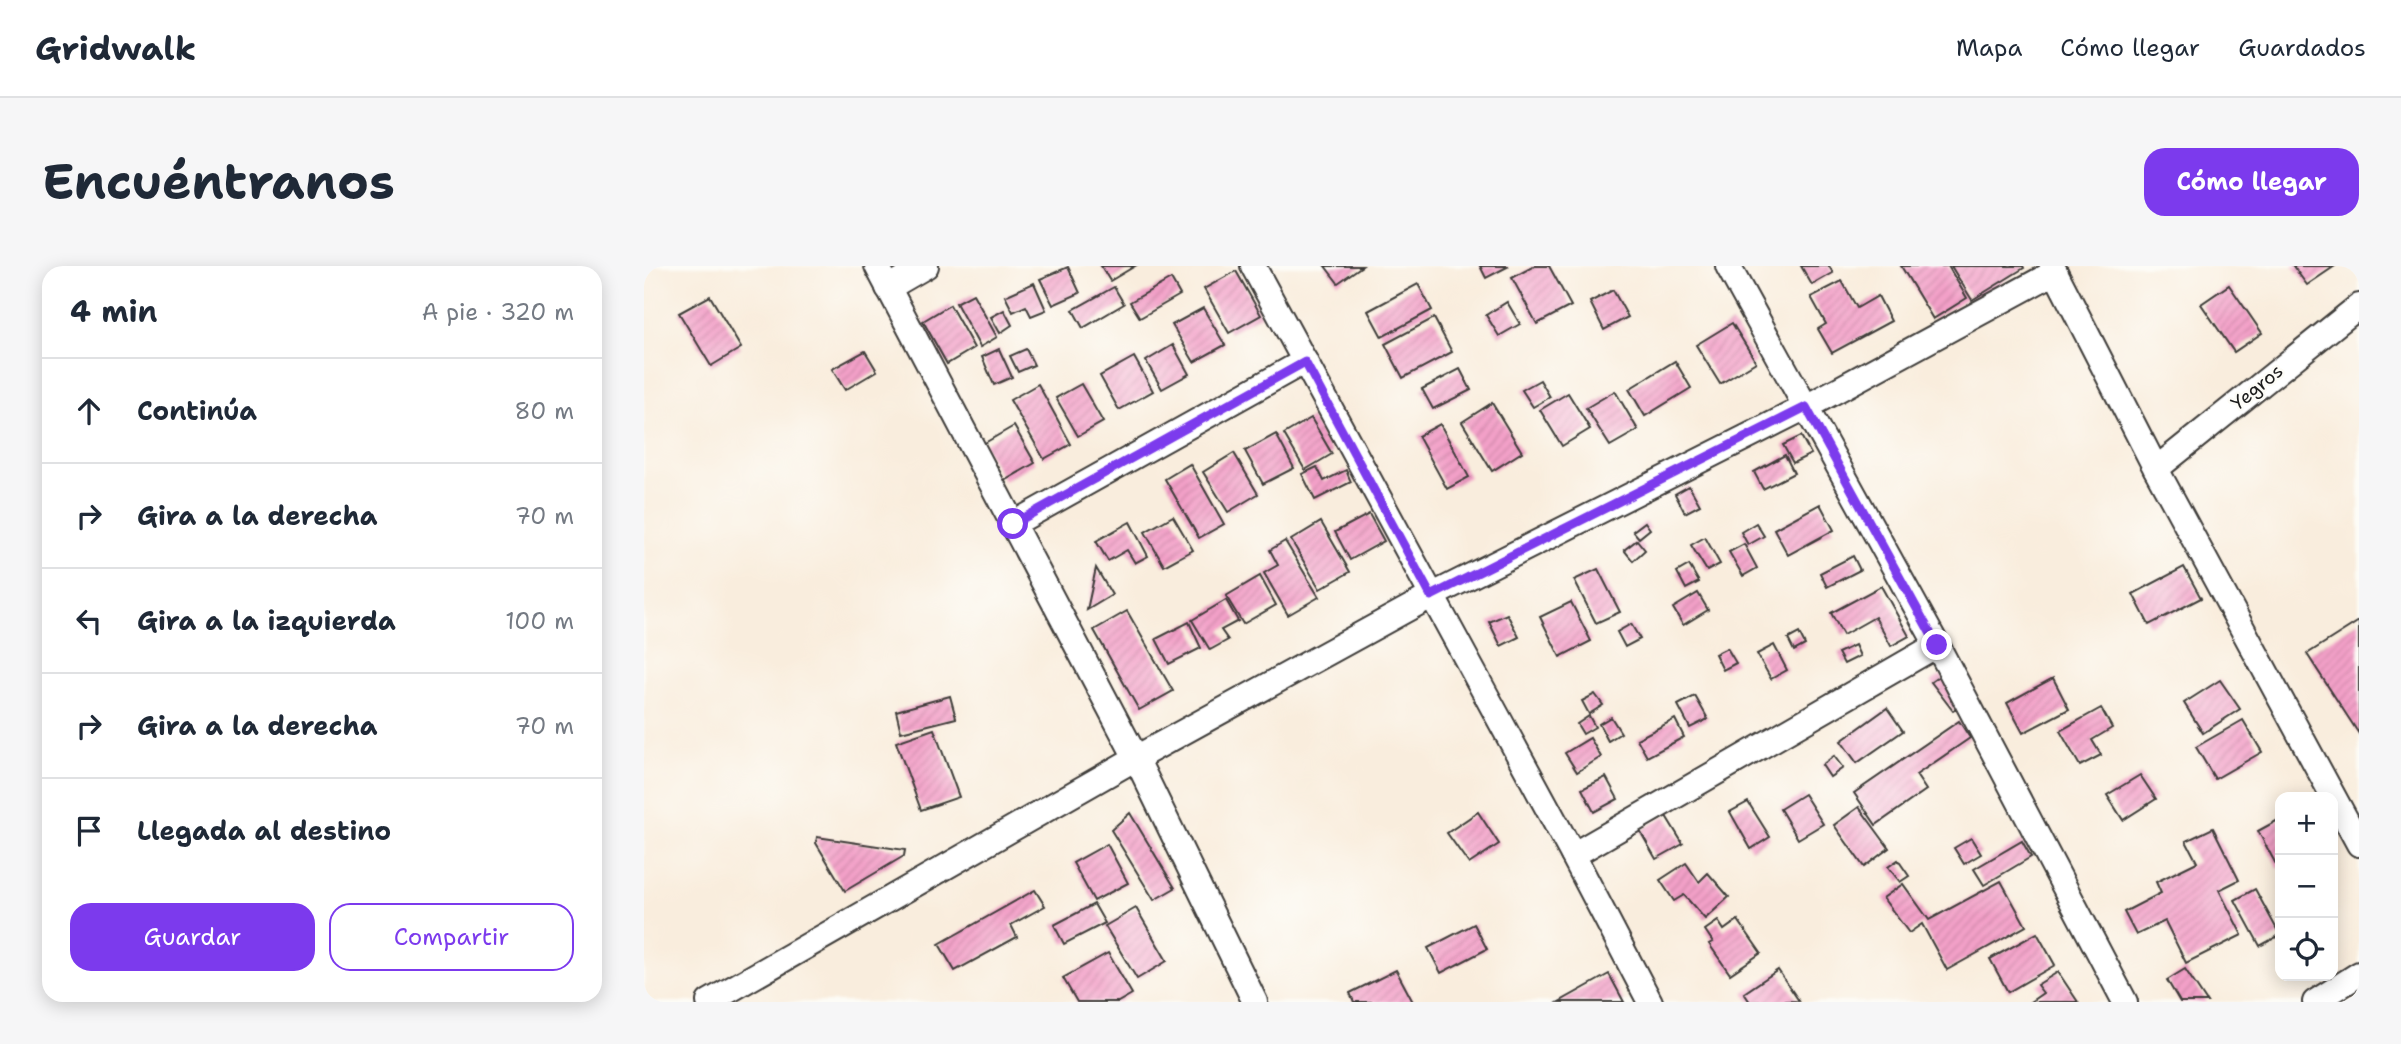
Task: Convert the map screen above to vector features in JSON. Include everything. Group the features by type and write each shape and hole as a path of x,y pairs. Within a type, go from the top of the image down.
{"street":[{"path":"877,266 1136,758 1255,1002"},
{"path":"888,288 926,266"},
{"path":"1254,266 1650,1002"},
{"path":"1728,266 1937,645 2125,1002"},
{"path":"709,1002 1136,758 1431,596 1806,407 2054,269 2156,469 2359,844"},
{"name":"Yegros","path":"2156,469 2359,306"},
{"path":"1013,524 1305,362"},
{"path":"1573,855 1937,645"},
{"path":"2315,1002 2359,974"}],"building":[{"path":"1101,266 1135,266 1110,281"},
{"path":"1325,266 1362,266 1338,283"},
{"path":"1480,266 1509,266 1486,278"},
{"path":"1534,266 1549,266 1571,306 1537,324 1512,278"},
{"path":"1801,266 1829,266 1833,273 1812,285"},
{"path":"1901,266 1948,266 1967,298 1933,319"},
{"path":"1951,266 2023,266 2024,268 1972,300"},
{"path":"2293,266 2335,266 2307,285"},
{"path":"1068,267 1080,293 1053,305 1040,279"},
{"path":"1236,271 1261,315 1229,333 1204,289"},
{"path":"1171,279 1180,295 1140,318 1130,302"},
{"path":"1842,281 1857,308 1878,296 1891,321 1832,353 1818,329 1826,324 1811,297"},
{"path":"1034,283 1046,310 1031,316 1026,306 1013,312 1005,296"},
{"path":"1418,284 1432,310 1382,337 1368,311"},
{"path":"2229,285 2262,333 2234,352 2201,304"},
{"path":"1114,287 1124,304 1083,328 1073,310"},
{"path":"1613,290 1628,317 1604,330 1590,302"},
{"path":"973,294 997,337 980,347 956,303"},
{"path":"710,296 741,348 711,366 679,313"},
{"path":"1507,302 1520,324 1499,336 1486,315"},
{"path":"950,305 974,348 947,364 923,321"},
{"path":"1203,308 1225,345 1194,362 1172,325"},
{"path":"1004,310 1012,325 1000,333 991,317"},
{"path":"1434,318 1452,352 1403,378 1385,344"},
{"path":"1732,323 1756,362 1720,384 1696,345"},
{"path":"1173,345 1189,374 1162,389 1146,361"},
{"path":"999,349 1012,377 994,385 982,357"},
{"path":"1026,349 1034,365 1018,372 1010,356"},
{"path":"865,351 877,371 845,390 832,369"},
{"path":"1134,357 1153,391 1119,410 1100,376"},
{"path":"1675,361 1691,388 1645,416 1629,389"},
{"path":"1460,369 1471,390 1433,409 1422,389"},
{"path":"1540,380 1550,397 1533,407 1522,390"},
{"path":"1038,384 1071,444 1044,459 1010,400"},
{"path":"1081,384 1103,422 1078,436 1056,398"},
{"path":"1615,391 1638,430 1610,446 1586,408"},
{"path":"1568,393 1590,429 1562,446 1540,410"},
{"path":"1492,403 1522,452 1492,471 1462,422"},
{"path":"1311,418 1332,454 1305,470 1284,434"},
{"path":"1440,424 1469,477 1447,489 1418,436"},
{"path":"1014,426 1035,463 1004,481 983,444"},
{"path":"1276,434 1294,468 1263,484 1245,451"},
{"path":"1801,436 1811,454 1793,463 1783,445"},
{"path":"1234,453 1258,494 1228,512 1203,472"},
{"path":"1785,455 1794,473 1763,489 1754,472"},
{"path":"1190,464 1224,524 1199,538 1165,479"},
{"path":"1317,467 1324,481 1346,470 1351,482 1315,500 1302,474"},
{"path":"1689,486 1700,505 1685,513 1675,494"},
{"path":"1820,504 1834,530 1788,555 1774,529"},
{"path":"1369,514 1384,541 1350,560 1335,532"},
{"path":"1173,516 1193,550 1164,566 1145,532"},
{"path":"1130,522 1148,556 1135,563 1127,550 1108,561 1096,541"},
{"path":"1321,522 1350,572 1320,589 1291,540"},
{"path":"1645,522 1650,529 1639,538 1633,531"},
{"path":"1756,523 1764,536 1748,545 1741,532"},
{"path":"1705,537 1720,564 1707,571 1691,545"},
{"path":"1637,540 1645,550 1633,561 1624,550"},
{"path":"1285,541 1319,597 1288,615 1264,573 1278,565 1270,550"},
{"path":"1744,544 1757,568 1743,576 1729,552"},
{"path":"1853,556 1860,570 1827,587 1820,573"},
{"path":"1689,565 1699,582 1686,589 1677,572"},
{"path":"2184,567 2201,598 2149,625 2133,594"},
{"path":"1096,568 1112,595 1087,610"},
{"path":"1598,569 1620,612 1596,623 1574,580"},
{"path":"1260,576 1276,605 1243,624 1226,596"},
{"path":"1881,586 1909,636 1891,646 1875,617 1843,635 1831,613"},
{"path":"1698,593 1708,610 1683,625 1673,608"},
{"path":"1226,600 1238,621 1221,630 1228,640 1210,650 1192,620"},
{"path":"1571,602 1591,641 1560,657 1540,617"},
{"path":"1127,611 1173,691 1139,710 1094,630"},
{"path":"1507,614 1519,637 1501,646 1489,622"},
{"path":"2359,621 2359,734 2307,654"},
{"path":"1189,622 1201,648 1169,664 1156,639"},
{"path":"1631,624 1640,639 1625,647 1617,632"},
{"path":"1799,633 1805,645 1794,651 1788,639"},
{"path":"1774,645 1787,670 1771,679 1757,654"},
{"path":"1855,645 1860,656 1844,664 1838,653"},
{"path":"1727,648 1736,663 1723,670 1715,654"},
{"path":"1941,675 1962,705 1953,711 1931,682"},
{"path":"2053,678 2069,709 2023,733 2007,703"},
{"path":"2220,680 2240,709 2203,733 2184,703"},
{"path":"1595,694 1603,705 1589,714 1582,701"},
{"path":"950,696 956,718 901,732 896,711"},
{"path":"1695,696 1708,719 1690,728 1678,705"},
{"path":"1887,708 1903,731 1857,763 1841,741"},
{"path":"2101,708 2112,728 2092,740 2101,755 2080,766 2060,731"},
{"path":"1589,716 1595,727 1583,734 1577,724"},
{"path":"1611,717 1621,733 1608,741 1599,724"},
{"path":"1675,719 1684,737 1647,757 1637,739"},
{"path":"2243,720 2262,752 2215,779 2196,747"},
{"path":"1959,721 1970,738 1916,775 1926,790 1876,825 1854,793"},
{"path":"934,729 959,797 921,810 896,742"},
{"path":"1590,738 1601,757 1577,772 1565,753"},
{"path":"1834,756 1843,768 1830,777 1822,765"},
{"path":"2140,775 2156,799 2123,820 2107,795"},
{"path":"1606,777 1618,799 1594,812 1582,789"},
{"path":"1804,794 1823,824 1798,839 1780,809"},
{"path":"1748,802 1770,837 1751,849 1730,812"},
{"path":"1859,807 1889,848 1864,867 1834,825"},
{"path":"1478,812 1499,844 1469,864 1447,833"},
{"path":"1130,813 1175,888 1154,900 1111,830"},
{"path":"1666,816 1683,844 1656,859 1640,831"},
{"path":"2275,822 2275,862 2258,831"},
{"path":"2213,828 2239,880 2219,890 2242,935 2186,963 2165,921 2136,935 2124,912 2161,893 2156,882 2197,862 2186,841"},
{"path":"817,837 905,850 904,856 845,891 816,843"},
{"path":"1971,838 1981,854 1964,864 1954,848"},
{"path":"2022,841 2031,857 1984,885 1974,869"},
{"path":"1107,844 1128,883 1094,901 1073,863"},
{"path":"1898,860 1909,876 1900,882 1888,867"},
{"path":"1686,863 1699,882 1708,873 1729,897 1705,919 1684,895 1674,901 1660,880"},
{"path":"2001,881 2026,926 1947,970 1922,924 1909,933 1883,898 1903,884 1929,920"},
{"path":"2255,889 2275,926 2275,938 2260,946 2235,900"},
{"path":"1035,890 1045,906 1011,925 1017,937 955,971 939,944"},
{"path":"1094,904 1105,923 1064,944 1054,925"},
{"path":"1136,908 1167,961 1137,979 1105,926"},
{"path":"1738,920 1761,953 1730,974 1709,944 1713,942 1705,930 1718,921 1724,930"},
{"path":"1474,924 1487,949 1441,973 1428,948"},
{"path":"2037,933 2055,965 2008,992 1990,959"},
{"path":"1108,953 1132,994 1118,1002 1077,1002 1063,978"},
{"path":"2185,969 2207,1002 2180,1002 2167,980"},
{"path":"1396,970 1413,1002 1354,1002 1350,993"},
{"path":"1778,970 1799,1001 1750,1002 1744,993"},
{"path":"2058,972 2078,1002 2030,1002 2043,993 2037,985"},
{"path":"1609,974 1624,1002 1559,1002"}],"route":[{"path":"1013,524 1305,362 1431,596 1806,407 1937,645"}]}
